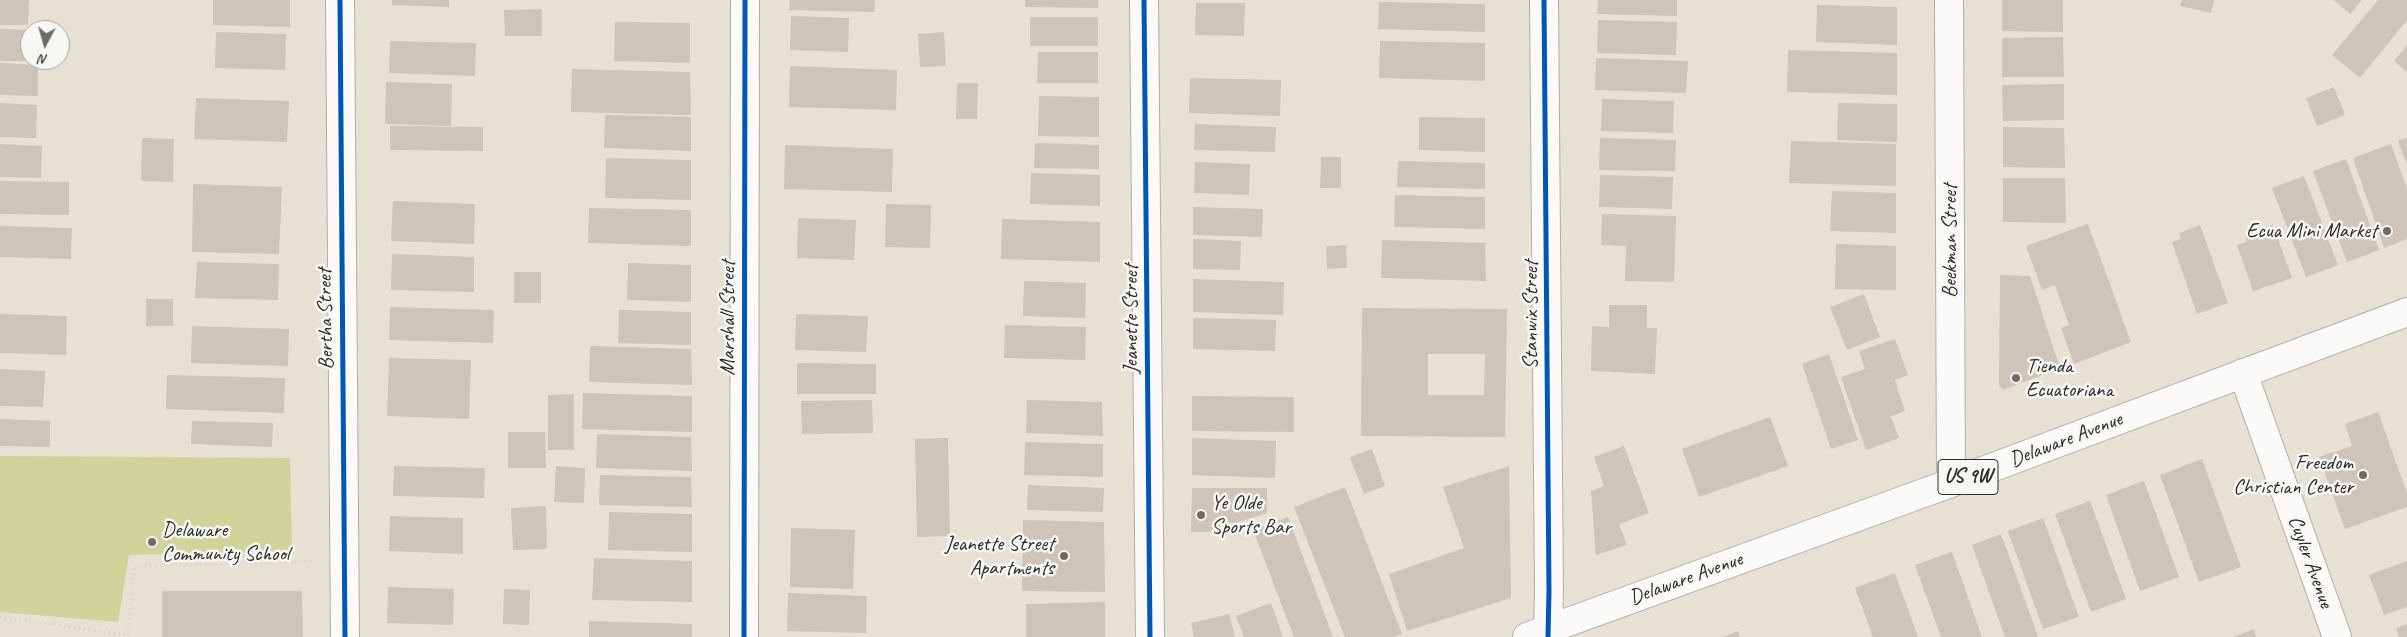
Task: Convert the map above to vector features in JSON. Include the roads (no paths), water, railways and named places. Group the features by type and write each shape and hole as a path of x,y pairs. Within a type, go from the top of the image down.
{"street":[{"name":"Bertha Street","path":"340,0 345,637"},
{"name":"Marshall Street","path":"744,637 746,0"},
{"name":"Jeanette Street","path":"1144,0 1150,637"},
{"name":"Stanwix Street","path":"1541,634 1549,591 1544,0"},
{"name":"Beekman Street","path":"1949,0 1951,483"},
{"name":"Delaware Avenue","path":"1541,634 2407,312"},
{"name":"Cuyler Avenue","path":"2243,373 2337,637"}],"place":[{"name":"Ecua Mini Market","path":"2387,231"},
{"name":"Tienda Ecuatoriana","path":"2016,378"},
{"name":"Freedom Christian Center","path":"2363,475"},
{"name":"Ye Olde Sports Bar","path":"1201,515"},
{"name":"Delaware Community School","path":"152,542"},
{"name":"Jeanette Street Apartments","path":"1064,556"}]}
